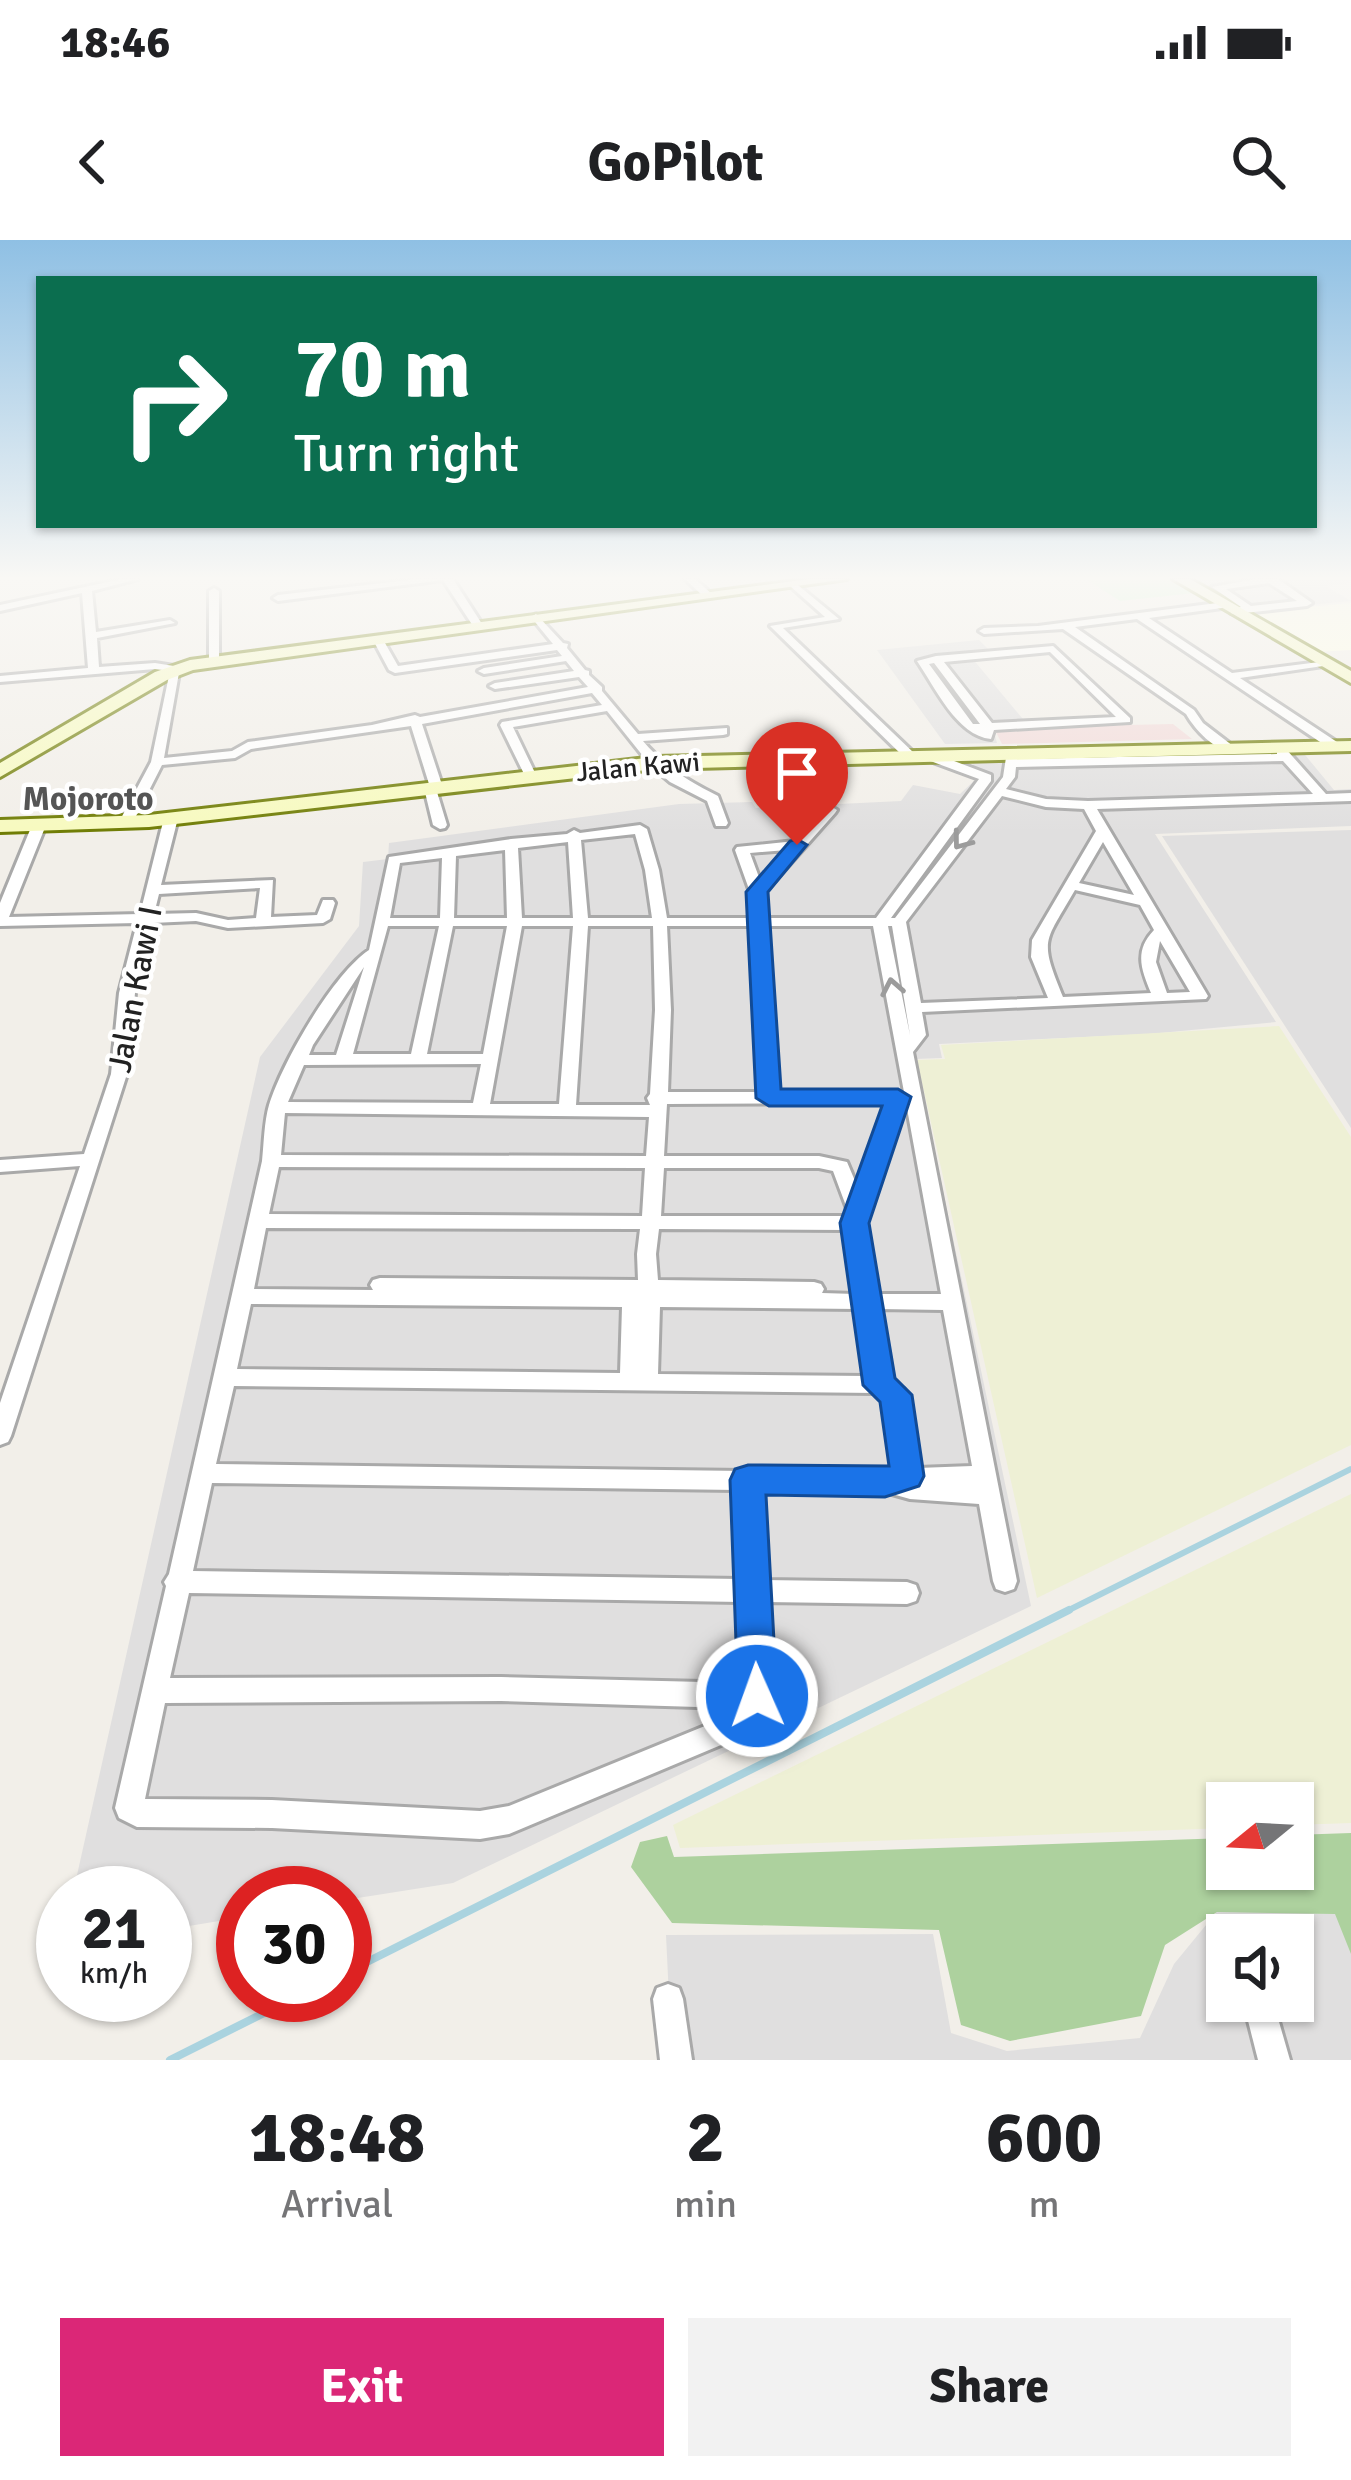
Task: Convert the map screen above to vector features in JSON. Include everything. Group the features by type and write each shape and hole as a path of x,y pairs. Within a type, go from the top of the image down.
{"main road":[{"path":"0,771 176,669 200,664"},
{"name":"Jalan Kawi","path":"0,826 171,818 655,763 920,756 999,747 1281,752 1343,747"}],"street":[{"path":"94,664 94,670"},
{"path":"392,664 395,670 450,664"},
{"path":"484,671 514,664"},
{"path":"578,664 655,763 713,799 721,823"},
{"path":"816,664 920,756 986,775 880,922 904,1052 906,1097 952,1296 1005,1581"},
{"path":"922,664 970,728 999,747 1281,752 1324,799"},
{"path":"904,1052 918,1035 899,922 1009,777 999,747 940,664"},
{"path":"999,747 1126,720 1068,664"},
{"path":"1122,664 1229,749"},
{"path":"1212,664 1343,747"},
{"path":"1231,676 1316,664"},
{"path":"0,679 154,665 176,669 157,762 126,822"},
{"path":"495,686 585,673"},
{"path":"157,762 236,754 248,746 598,689"},
{"path":"531,777 506,725 612,707"},
{"path":"415,719 440,825"},
{"path":"636,738 723,731"},
{"path":"999,791 1046,803 1088,805 1351,797"},
{"path":"968,805 985,808"},
{"path":"913,1008 1199,996 1088,805"},
{"path":"757,892 830,810"},
{"name":"Jalan Kawi I","path":"0,1436 11,1367 92,1159 119,1073 127,993 171,818"},
{"path":"39,825 0,921 320,920 328,903"},
{"path":"343,1059 376,952 394,860 640,829 662,925 652,1222 642,1290 638,1382"},
{"path":"1057,1001 1039,957 1039,940 1102,832"},
{"path":"567,1109 581,924 574,834"},
{"path":"481,1107 515,923 511,843"},
{"path":"769,1098 757,892 742,850 797,845"},
{"path":"418,1059 452,889 449,852"},
{"path":"153,890 266,882 262,922"},
{"path":"1072,884 1144,902"},
{"path":"382,922 899,922"},
{"path":"1161,998 1147,964 1147,948 1162,931"},
{"path":"376,952 357,965 298,1060 277,1108 271,1161 225,1377 128,1802 131,1812 480,1825 528,1814 731,1728 757,1696 748,1480"},
{"path":"298,1060 488,1059"},
{"path":"277,1108 567,1109 769,1098 906,1097"},
{"path":"855,1217 906,1097"},
{"path":"0,1166 92,1159"},
{"path":"271,1161 836,1164 844,1170 855,1217 880,1385"},
{"path":"258,1221 652,1222 855,1217"},
{"path":"242,1290 952,1296"},
{"path":"225,1377 880,1385 896,1395 901,1482"},
{"path":"202,1473 988,1485"},
{"path":"176,1582 907,1593"},
{"path":"152,1691 502,1689 757,1696"},
{"path":"668,1999 676,2060"},
{"path":"1264,2022 1274,2060"}],"shaded area":[{"path":"887,664 977,664 1027,724 992,725 997,743 945,744"},
{"path":"1173,724 1192,739 1002,744 994,728"},
{"path":"1301,750 1334,790 1351,789 1351,826 1155,834 1276,1022 1149,1034 939,1044 942,1058 915,1059 1031,1606 453,1883 372,1896 372,1866 216,1866 216,1922 192,1926 192,1866 79,1866 260,1057 359,926 363,862 388,859 389,843 679,804 752,802 756,808 901,801 913,785 960,794 978,777 971,760"},
{"path":"1351,830 1351,1128 1162,836"},
{"path":"1279,1026 1351,1137 1351,1445 1037,1598 917,1060 945,1059 941,1045"},
{"path":"1351,1494 1351,1823 1314,1824 1314,1782 1206,1782 1206,1829 680,1848 673,1825"},
{"path":"1351,1877 1351,2060 672,2060 666,1935 933,1934 951,2033 1007,2051 1140,2038 1174,1964 1206,1925 1206,2022 1314,2022 1314,1914 1215,1914 1229,1897 1314,1890 1314,1883"}],"green space":[{"path":"1351,1833 1351,1954 1335,1914 1206,1914 1206,1919 1165,1945 1141,2016 1010,2041 961,2025 939,1930 672,1923 631,1867 640,1842 667,1836 674,1857 1206,1839 1206,1890 1314,1890 1314,1834"}],"waterway":[{"path":"1069,1610 1351,1469"},
{"path":"372,1959 1069,1610"},
{"path":"1063,1613 1069,1610"},
{"path":"170,2060 246,2022"}],"district":[{"name":"Mojoroto","path":"88,798"}],"route":[{"path":"757,1696 748,1480 885,1482 907,1476 896,1395 880,1385 855,1223 898,1097 769,1098 757,892 797,845"}]}
